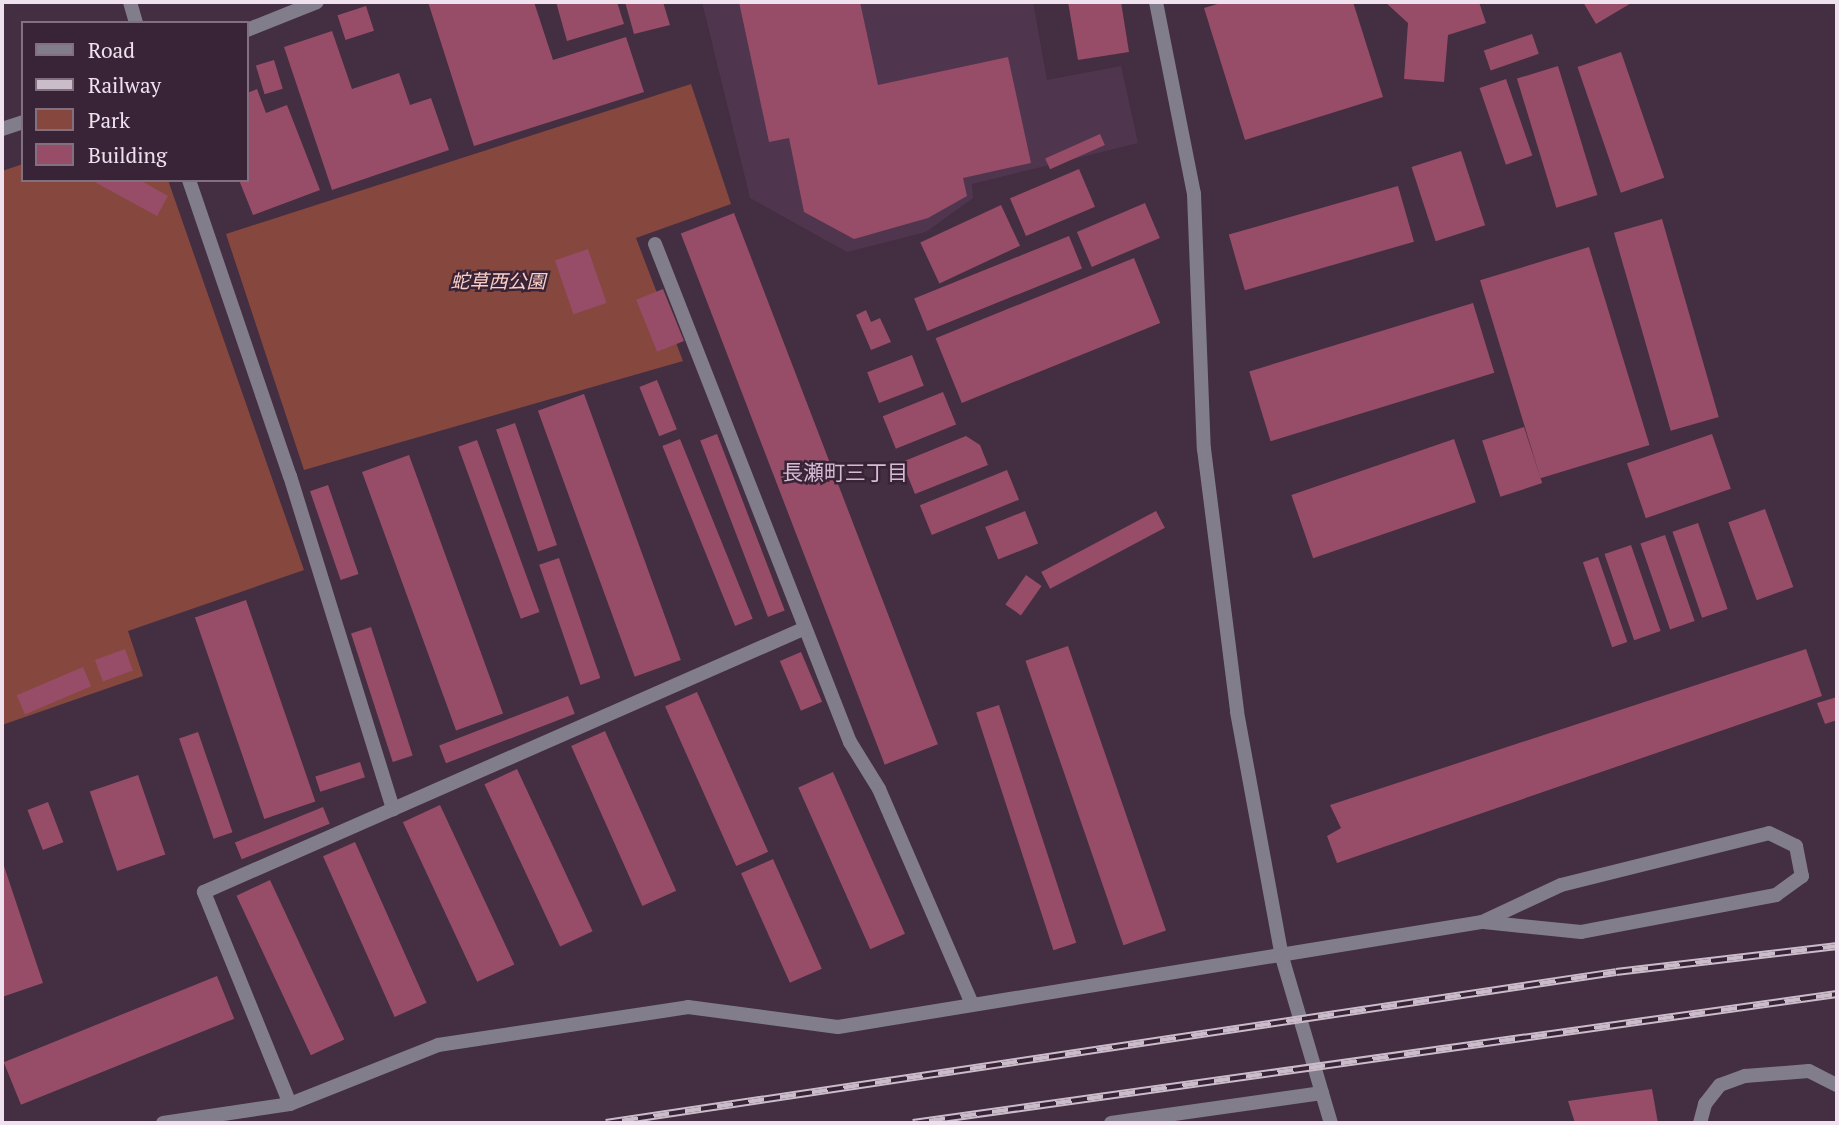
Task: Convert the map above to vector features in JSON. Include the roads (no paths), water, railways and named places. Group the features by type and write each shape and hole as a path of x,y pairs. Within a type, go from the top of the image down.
{"street":[{"path":"130,2 135,21"},
{"path":"248,30 317,2"},
{"path":"1156,2 1194,194 1204,449 1237,712 1282,957 1331,1123"},
{"path":"2,130 21,123"},
{"path":"190,182 290,476 393,809"},
{"path":"655,244 803,629 850,742 879,789 972,1004"},
{"path":"290,1104 204,892 803,629"},
{"path":"163,1123 290,1104 438,1045 675,1009 838,1027 1282,957 1482,922 1562,885 1769,834 1796,846 1802,876 1776,895 1581,932 1482,922"},
{"path":"1700,1123 1705,1104 1720,1085 1745,1076 1809,1071 1837,1085"},
{"path":"1111,1123 1322,1093"}],"railway":[{"path":"606,1123 1616,972 1837,946"},
{"path":"913,1123 1837,994"}],"district":[{"name":"長瀬町三丁目","path":"845,472"}],"park label":[{"name":"蛇草西公園","path":"498,281"}]}
